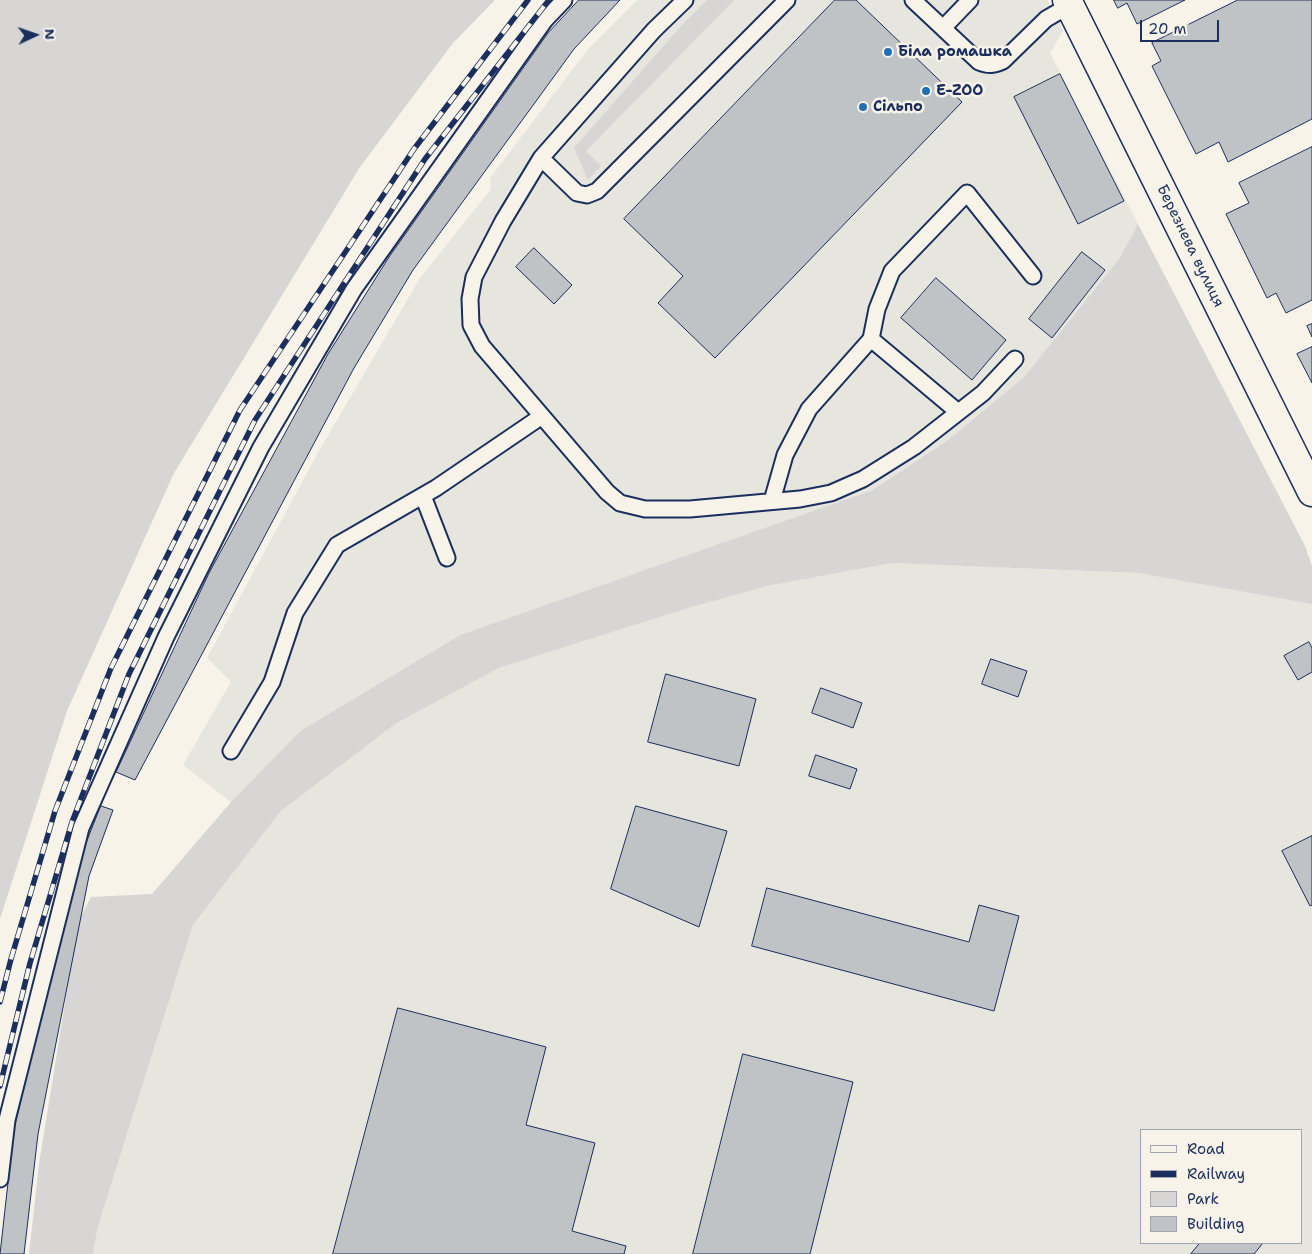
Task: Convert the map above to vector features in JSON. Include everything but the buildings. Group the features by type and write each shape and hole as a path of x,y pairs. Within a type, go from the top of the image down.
{"street":[{"name":"Березнева вулиця","path":"1069,3 1312,492"}],"lane":[{"path":"0,1179 6,1120 81,828 166,637 261,446 354,289 545,20 564,0"},
{"path":"685,0 654,30 541,158 503,221 474,277 470,299 471,325 482,346 607,492 620,503 645,509 690,509 831,493 863,479 914,447 983,393 1015,359"},
{"path":"541,158 577,193 587,195 597,191 787,0"},
{"path":"914,0 979,62 987,65 996,65 1003,61 1046,19 1069,3"},
{"path":"943,28 970,0"},
{"path":"772,501 785,455 809,409 871,339 878,309 892,271 967,193 1032,276"},
{"path":"871,339 958,412"},
{"path":"231,751 272,682 295,613 337,545 423,496 542,416"},
{"path":"423,496 447,558"}],"shaded area":[{"path":"637,0 1048,0 1063,31 1050,53 1138,224 1119,259 1024,377 948,440 873,491 460,635 300,731 231,802 183,765 231,682 207,658 320,449 420,278 491,189 490,178 588,49"},
{"path":"892,563 1138,573 1312,604 1312,1254 93,1254 98,1226 193,925 280,812 395,724 499,668 685,609 767,586"}],"green space":[{"path":"0,0 495,0 453,43 360,167 174,473 67,711 0,919"},
{"path":"707,0 734,0 586,151 601,166 588,180 574,148 682,25"},
{"path":"1138,224 1305,546 1312,566 1312,604 1138,573 892,563 767,586 685,609 499,668 395,724 280,812 193,925 98,1226 93,1254 29,1254 39,1164 78,922 91,897 152,894 231,802 300,731 460,635 873,490 948,440 1024,377 1119,259"}],"railway":[{"path":"0,1002 55,811 111,668 240,410 414,149 528,0"},
{"path":"0,1086 30,963 72,822 129,674 255,420 425,159 549,0"}],"place":[{"name":"Біла ромашка","path":"888,52"},
{"name":"E-ZOO","path":"926,91"},
{"name":"Сільпо","path":"863,107"}]}
